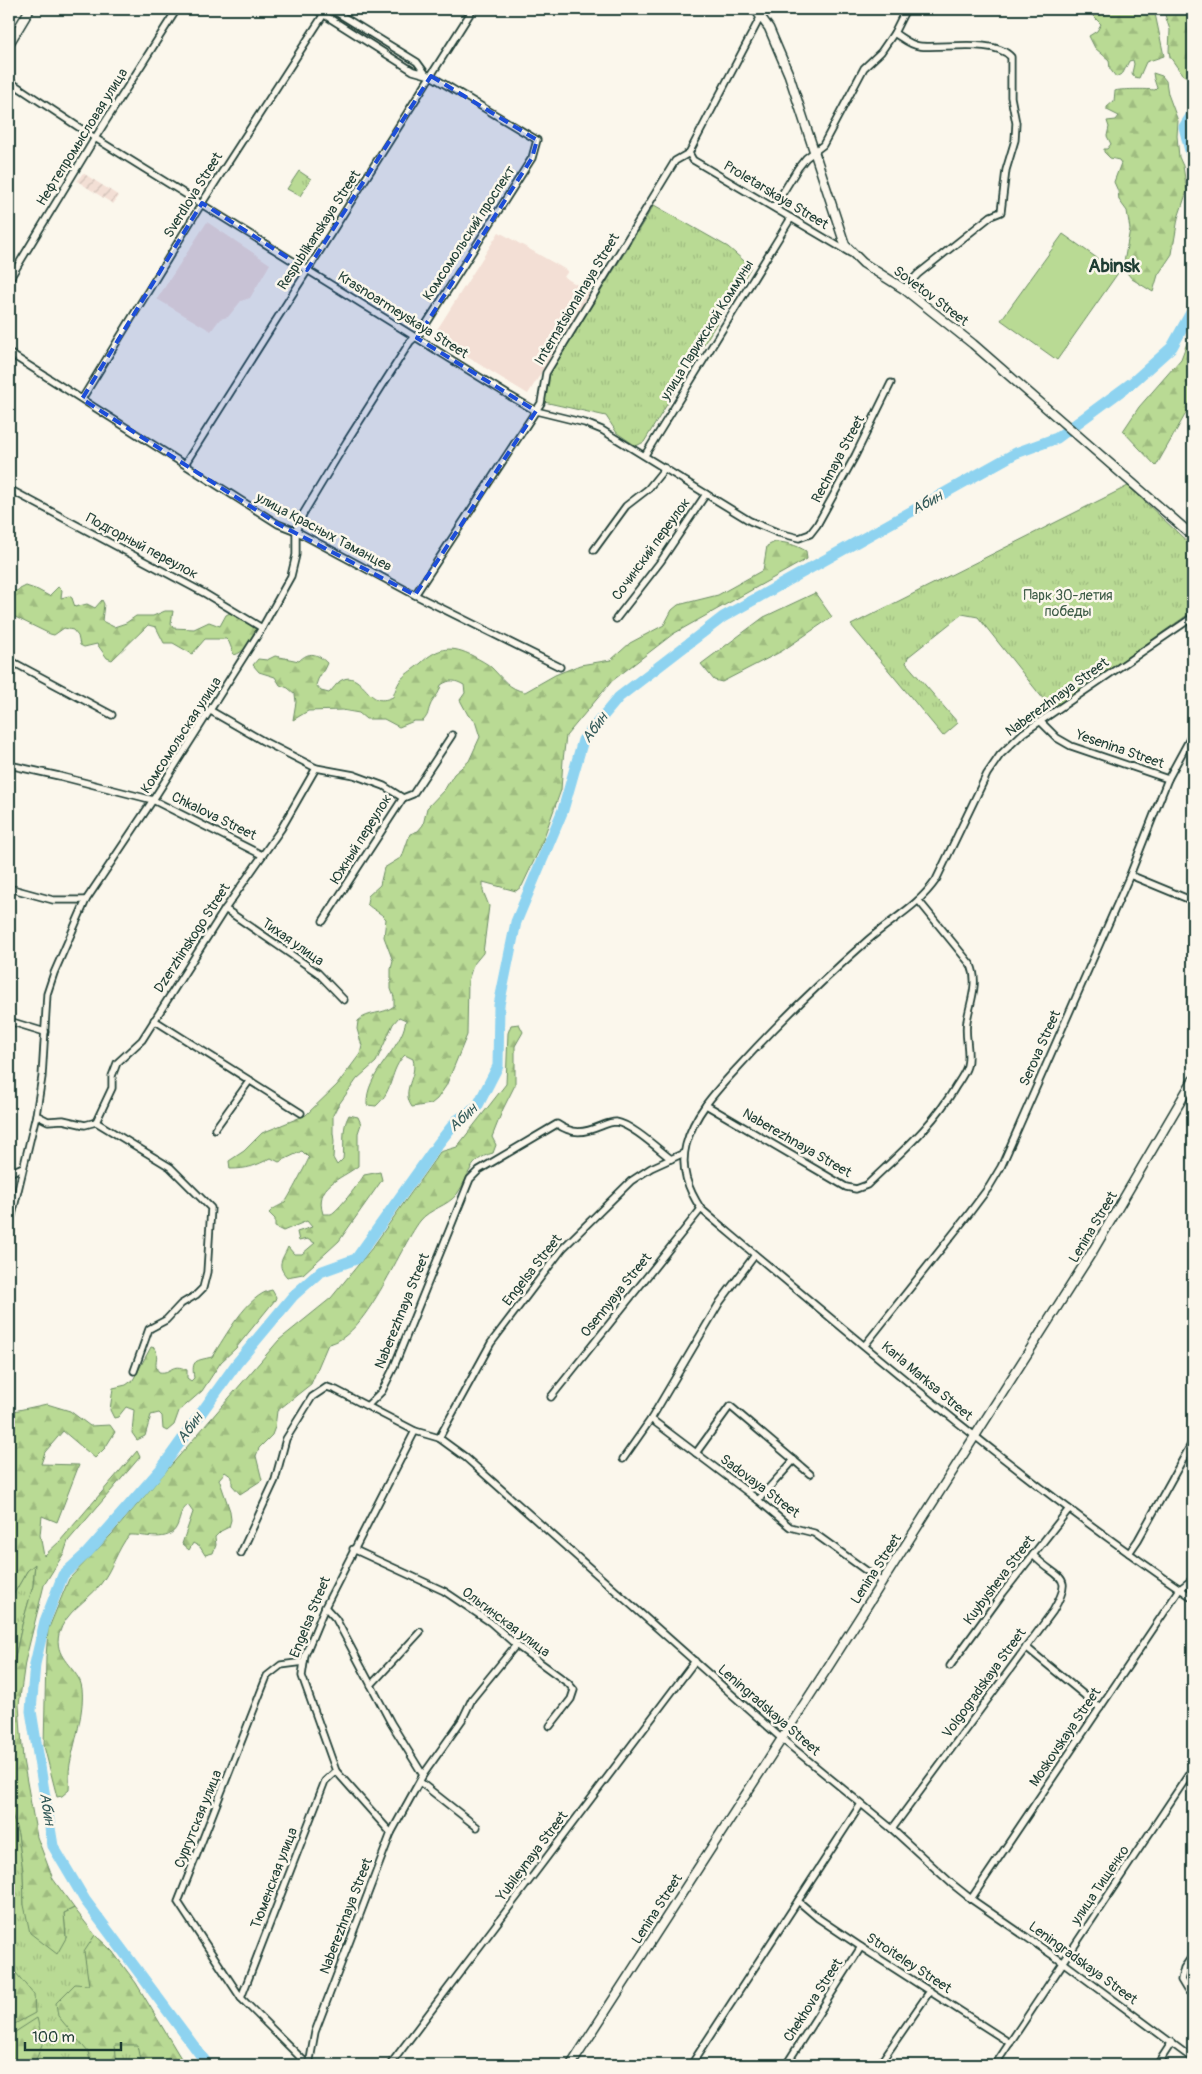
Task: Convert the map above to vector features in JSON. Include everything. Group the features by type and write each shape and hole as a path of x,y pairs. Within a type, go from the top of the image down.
{"main road":[{"path":"9,44 30,9"},
{"name":"Sovetov Street","path":"755,9 779,48 842,239 854,255 863,263 904,289 967,339 1052,411 1193,536"},
{"name":"Lenina Street","path":"571,2065 975,1438 1094,1249 1193,1080"}],"street":[{"name":"Нефтепромысловая улица","path":"9,280 95,138 177,9"},
{"path":"315,9 413,71 428,75"},
{"path":"331,9 417,62 428,75"},
{"name":"Sverdlova Street","path":"82,399 202,203 324,14 331,9"},
{"name":"Respublikanskaya Street","path":"185,464 428,75 473,9"},
{"path":"774,207 798,168 806,158 814,154 823,145 864,68 881,52 894,33 906,9"},
{"name":"Internatsionalnaya Street","path":"415,595 541,403 546,373 675,161 689,154 761,16"},
{"path":"894,33 916,46 968,45 1008,53 1011,57 1011,97 1016,123 1015,140 1006,170 1001,212 991,216 925,268 904,289"},
{"name":"Комсомольский проспект","path":"416,338 532,158 537,140 428,75"},
{"name":"Krasnoarmeyskaya Street","path":"9,81 95,138 536,411 585,423 602,430 750,521 779,533 799,538"},
{"name":"Proletarskaya Street","path":"689,154 693,160 854,255"},
{"name":"улица Парижской Коммуны","path":"645,455 791,218"},
{"name":"Комсомольская улица","path":"9,1228 36,1115 42,1077 48,994 54,973 86,900 154,800 262,628 291,576 296,555 296,531 303,514 410,342 416,338"},
{"name":"улица Красных Таманцев","path":"9,353 278,524 296,531 415,595 560,668"},
{"name":"Rechnaya Street","path":"799,538 810,534 818,525 891,383"},
{"path":"594,550 626,506 648,489 665,468"},
{"name":"Подгорный переулок","path":"9,489 204,593 262,628"},
{"name":"Сочинский переулок","path":"616,620 661,561 706,494"},
{"name":"Naberezhnaya Street","path":"684,1153 691,1130 706,1105 719,1088 783,1018 870,938 919,901 936,880 987,774 997,760 1023,734 1193,617"},
{"path":"9,660 112,715"},
{"name":"Южный переулок","path":"211,711 262,741 316,768 354,775 384,786 403,798 323,921"},
{"name":"Yesenina Street","path":"1042,722 1057,738 1071,746 1168,779"},
{"name":"Serova Street","path":"865,1345 968,1215 1001,1167 1130,875 1168,779 1193,733"},
{"path":"403,798 413,794 452,735"},
{"name":"Chkalova Street","path":"9,765 154,800 262,855"},
{"name":"Dzerzhinskogo Street","path":"96,1122 112,1088 112,1076 117,1063 142,1040 225,909 281,829 316,768"},
{"path":"1130,875 1193,901"},
{"path":"9,888 53,900 86,900"},
{"name":"Naberezhnaya Street","path":"706,1105 846,1187 856,1189 867,1185 924,1131 950,1097 967,1068 966,1030 975,984 971,965 919,901"},
{"name":"Тихая улица","path":"225,909 318,973 344,1000"},
{"path":"154,1020 300,1113"},
{"path":"9,1021 45,1032"},
{"path":"215,1129 250,1080"},
{"path":"36,1115 48,1120 63,1120 85,1124 96,1122 170,1167 212,1208 207,1272 203,1288 196,1295 181,1304 166,1320 149,1329 134,1371"},
{"name":"Naberezhnaya Street","path":"368,1405 382,1391 393,1369 470,1179 479,1170 558,1124 574,1133 586,1132 611,1122 618,1122 630,1128 670,1158"},
{"name":"Karla Marksa Street","path":"684,1153 685,1178 690,1192 701,1209 975,1438 1069,1509 1193,1598"},
{"name":"Engelsa Street","path":"439,1438 491,1343 563,1248 631,1181 651,1168 684,1153"},
{"path":"9,1173 23,1167"},
{"name":"Osennyaya Street","path":"551,1397 701,1209"},
{"path":"623,1459 652,1419 720,1302 755,1255"},
{"name":"Leningradskaya Street","path":"241,1554 275,1480 286,1439 312,1398 327,1387 368,1405 382,1415 415,1431 439,1438 473,1464 782,1739 892,1829 971,1899 1064,1963 1193,2059"},
{"path":"696,1453 730,1406 810,1474"},
{"name":"Sadovaya Street","path":"652,1419 758,1500 790,1527 814,1533 882,1582"},
{"name":"Engelsa Street","path":"391,1833 336,1771 302,1676 305,1655 325,1607 415,1431"},
{"path":"1129,1553 1193,1441"},
{"path":"758,1500 794,1460"},
{"name":"Kuybysheva Street","path":"950,1666 1003,1593 1069,1509"},
{"name":"Ольгинская улица","path":"353,1549 444,1590 490,1622 516,1645 568,1683 574,1690 571,1698 550,1726"},
{"name":"Volgogradskaya Street","path":"892,1829 1052,1611 1065,1586 1062,1579 1043,1565 1034,1555"},
{"name":"Moskovskaya Street","path":"971,1899 1180,1589 1193,1579"},
{"path":"325,1607 336,1619 391,1724 423,1775"},
{"path":"371,1685 420,1632"},
{"name":"Naberezhnaya Street","path":"309,2065 315,2032 391,1833 423,1775 462,1720 472,1699 516,1645"},
{"path":"1026,1647 1100,1708"},
{"name":"Yubileynaya Street","path":"390,2065 695,1661"},
{"name":"Сургутская улица","path":"241,1998 178,1902 267,1676 281,1666 304,1662"},
{"name":"улица Тищенко","path":"995,2065 1193,1768"},
{"name":"Тюменская улица","path":"241,1998 325,1781 336,1771"},
{"path":"420,1782 477,1827"},
{"path":"691,2065 861,1804"},
{"name":"Stroiteley Street","path":"798,1901 818,1918 861,1947 1010,2043"},
{"name":"Chekhova Street","path":"786,2065 861,1947"},
{"path":"1193,1956 1184,1968 1181,1980 1193,1995"},
{"path":"879,2065 930,1991"},
{"path":"241,1998 309,2065"},
{"path":"1157,2065 1172,2042"}],"highlighted area":[{"path":"431,76 537,140 532,158 417,338 536,411 415,595 278,524 82,399 202,203 307,270"}],"shaded area":[{"path":"83,173 119,196 113,204 77,181"},
{"path":"207,222 270,264 250,298 241,301 228,317 220,319 211,331 157,299"},
{"path":"499,232 568,271 564,277 591,293 528,394 433,336"}],"green space":[{"path":"1091,9 1154,9 1164,56 1146,62 1139,78 1134,77 1132,73 1133,60 1129,61 1123,73 1116,77 1110,69 1109,60 1095,48 1089,36 1097,31 1101,24 1091,14"},
{"path":"1163,9 1193,9 1193,81 1182,74 1170,57 1170,30"},
{"path":"1153,73 1162,76 1166,81 1168,94 1178,121 1179,157 1183,166 1187,191 1178,218 1172,254 1158,275 1153,292 1132,279 1123,268 1130,229 1127,211 1119,200 1114,182 1121,163 1119,160 1110,158 1104,152 1104,149 1107,149 1111,144 1107,136 1109,127 1107,121 1116,120 1119,116 1107,110 1107,107 1114,101 1115,91 1134,89 1155,90 1157,88"},
{"path":"299,171 311,179 300,196 287,189"},
{"path":"654,205 728,247 751,267 644,442 636,446 617,433 606,416 544,402 550,374"},
{"path":"1063,234 1118,273 1057,360 1001,320"},
{"path":"1193,327 1193,401 1156,466 1123,431 1139,407 1181,359"},
{"name":"Парк 30-летия победы","path":"1128,486 1193,547 1193,611 1052,710 978,617 962,614 908,657 906,663 958,723 943,736 851,625"},
{"path":"775,542 787,543 806,551 807,559 673,634 612,681 566,736 561,790 540,848 522,886 516,891 483,882 483,891 489,906 483,953 473,965 468,981 467,1035 446,1086 431,1104 412,1107 409,1101 408,1089 414,1066 413,1059 405,1055 396,1067 382,1100 376,1106 367,1105 368,1093 372,1082 403,1031 406,1020 399,1017 393,1024 376,1062 357,1079 333,1115 333,1158 337,1165 343,1159 344,1131 349,1115 358,1117 361,1124 358,1133 358,1166 330,1184 325,1190 321,1204 323,1214 334,1212 349,1196 364,1175 380,1172 382,1180 339,1241 303,1274 287,1277 282,1269 281,1262 288,1247 294,1254 302,1254 315,1243 307,1239 299,1241 297,1232 312,1227 307,1221 283,1231 275,1227 275,1219 269,1213 286,1201 309,1158 302,1151 279,1162 271,1158 251,1166 236,1169 230,1169 229,1161 244,1151 262,1133 306,1115 337,1085 360,1054 362,1046 357,1029 358,1021 366,1016 385,1011 394,1006 394,997 391,989 393,961 384,937 386,919 367,904 368,896 380,885 384,868 402,857 410,834 418,831 423,825 427,808 445,789 454,774 469,761 480,737 475,721 468,715 460,700 465,693 464,685 458,682 450,681 441,685 423,721 414,721 399,727 384,719 366,719 359,713 342,710 308,711 293,720 296,702 295,694 288,688 280,685 275,677 259,672 253,665 258,659 267,660 275,656 299,661 313,654 327,663 316,685 321,691 329,693 340,681 351,678 377,699 383,700 393,697 403,677 427,658 439,651 452,649 465,652 490,666 510,686 525,692 555,675 580,665 611,660 630,643 664,625 672,610 678,605 718,595 763,570 767,546"},
{"path":"26,586 49,596 58,587 62,590 61,598 69,596 72,598 75,607 87,604 95,608 102,600 104,604 102,621 114,627 126,623 136,616 153,616 165,611 173,611 171,623 173,628 194,629 209,622 220,626 226,615 230,613 256,630 248,645 238,654 234,655 226,639 205,639 192,654 173,643 164,643 156,627 148,625 112,660 107,658 97,644 84,647 80,645 78,636 73,630 64,628 54,635 50,634 9,614 9,590 16,591"},
{"path":"815,593 832,617 782,651 722,682 714,680 701,664 764,617"},
{"path":"519,1024 523,1032 515,1046 515,1085 492,1137 496,1145 493,1153 474,1164 462,1187 449,1202 428,1213 420,1221 368,1311 355,1327 342,1338 328,1344 311,1384 277,1411 272,1435 259,1448 256,1456 262,1480 240,1494 232,1485 232,1477 225,1472 219,1479 230,1511 231,1520 229,1527 215,1537 216,1545 213,1553 205,1555 200,1547 193,1543 189,1550 182,1544 193,1512 188,1505 182,1512 173,1532 168,1535 156,1537 129,1535 100,1585 66,1619 59,1634 59,1648 61,1654 80,1681 82,1699 80,1722 69,1767 69,1790 62,1796 57,1797 44,1746 46,1657 48,1630 69,1579 111,1535 279,1340 331,1298 372,1248 440,1152 457,1147 506,1084 508,1033 511,1025"},
{"path":"272,1290 276,1297 275,1300 236,1348 221,1362 202,1391 179,1411 174,1425 167,1431 163,1429 162,1416 159,1413 151,1415 145,1436 137,1440 132,1433 134,1410 126,1407 118,1417 114,1418 110,1410 113,1388 126,1385 133,1380 151,1347 155,1348 157,1354 156,1366 159,1372 178,1367 182,1368 187,1370 187,1378 191,1381 194,1378 194,1364 202,1359 212,1357 230,1328 254,1299"},
{"path":"47,1404 70,1411 90,1426 110,1425 115,1432 105,1448 95,1458 63,1431 45,1452 41,1464 79,1465 57,1522 42,1516 40,1535 44,1556 60,1541 137,1451 140,1457 68,1541 64,1553 44,1585 25,1662 19,1705 23,1760 37,1837 53,1879 74,1908 64,1913 66,1938 57,1954 30,1933 24,1905 23,1871 18,1834 9,1804 13,1781 9,1767 9,1686 22,1625 33,1586 35,1564 27,1571 9,1602 9,1412"},
{"path":"35,1563 33,1586 22,1625 9,1686 9,1602 27,1571"},
{"path":"9,1804 18,1834 23,1871 24,1905 66,1938 64,1913 74,1908 95,1935 112,1951 185,2065 9,2065"},
{"path":"95,1935 112,1951 136,1983 185,2065 141,2065 137,2045 115,2045 117,2065 91,2065 88,2052 58,2016 56,2003 75,1984 89,1985 84,1952"},
{"path":"9,1973 16,1973 34,1995 35,2013 9,2027 9,2004 14,1999 13,1992 9,1993"},
{"path":"37,2018 43,2042 34,2065 9,2065 9,2036"}],"waterway":[{"name":"Абин","path":"1193,113 1184,127 1193,163"},
{"name":"Абин","path":"208,2065 85,1900 53,1846 31,1711 35,1664 45,1621 63,1575 87,1553 161,1469 237,1363 293,1296 320,1272 356,1259 457,1120 477,1107 498,1066 499,1005 516,922 563,810 583,740 619,697 723,617 1016,453 1057,438 1133,382 1172,347 1193,309"}],"district":[{"name":"Abinsk","path":"1114,266"}]}
